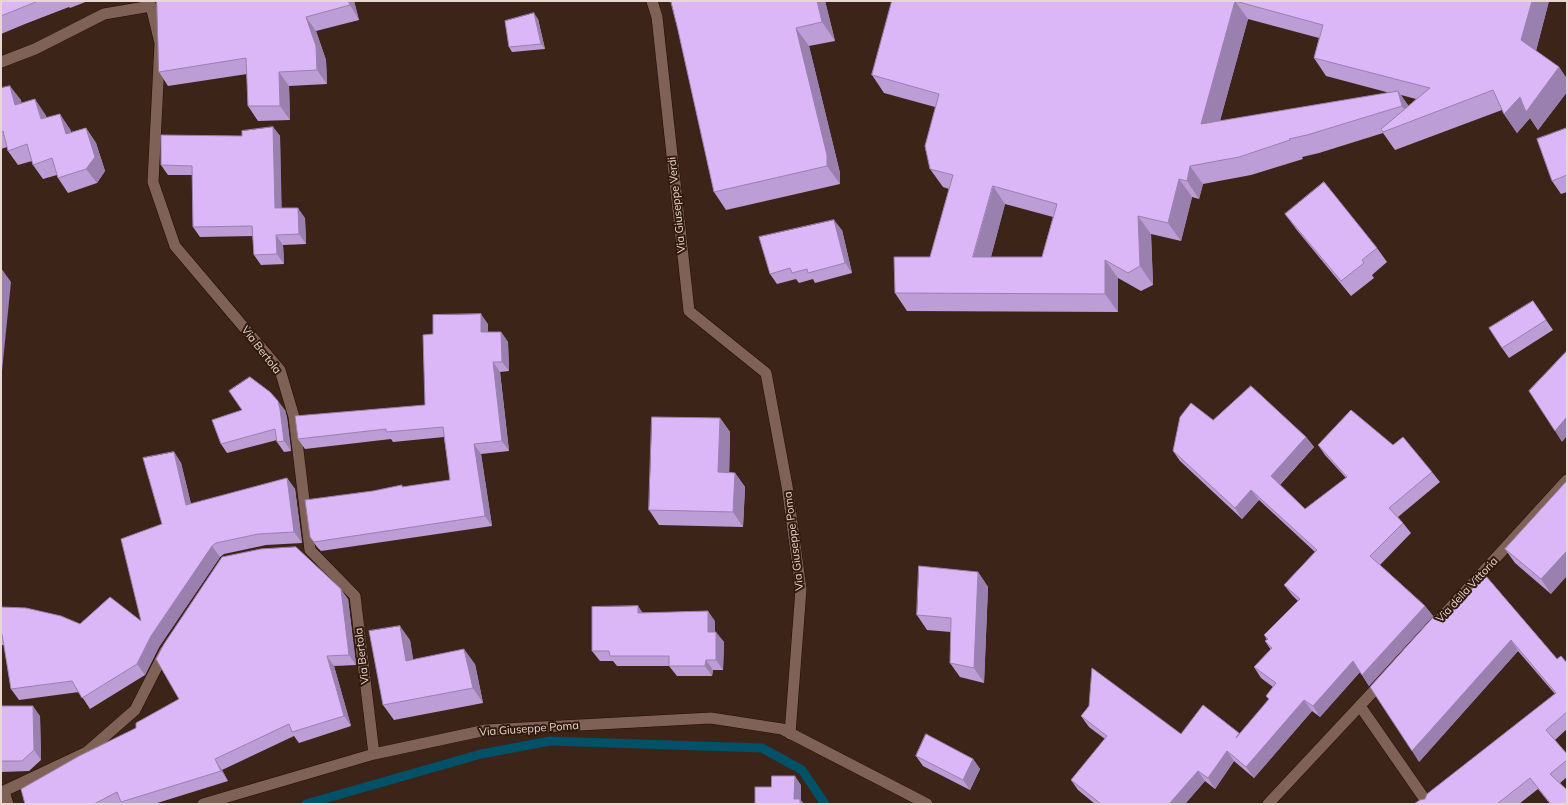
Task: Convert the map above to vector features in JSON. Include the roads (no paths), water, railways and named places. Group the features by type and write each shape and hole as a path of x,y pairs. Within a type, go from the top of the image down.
{"street":[{"name":"Via Giuseppe Verdi","path":"652,1 656,17 689,311 766,373"},
{"path":"1,62 36,49 104,14 153,4"},
{"name":"Via Bertola","path":"153,4 160,43 153,182 175,246 280,370 294,417 310,550 356,596 374,754"},
{"name":"Via Giuseppe Poma","path":"766,373 787,486 801,589 790,734"},
{"name":"Via della Vittoria","path":"1424,636 1567,480"},
{"path":"296,550 310,550"},
{"path":"8,804 4,791 87,752 135,710 170,645"},
{"path":"1268,804 1392,671"},
{"path":"1360,706 1428,804"},
{"name":"Via Giuseppe Poma","path":"203,804 374,754 486,730 712,718 782,729 927,804"}],"waterway":[{"path":"306,804 481,754 550,741 762,748 802,770 825,804"}]}
